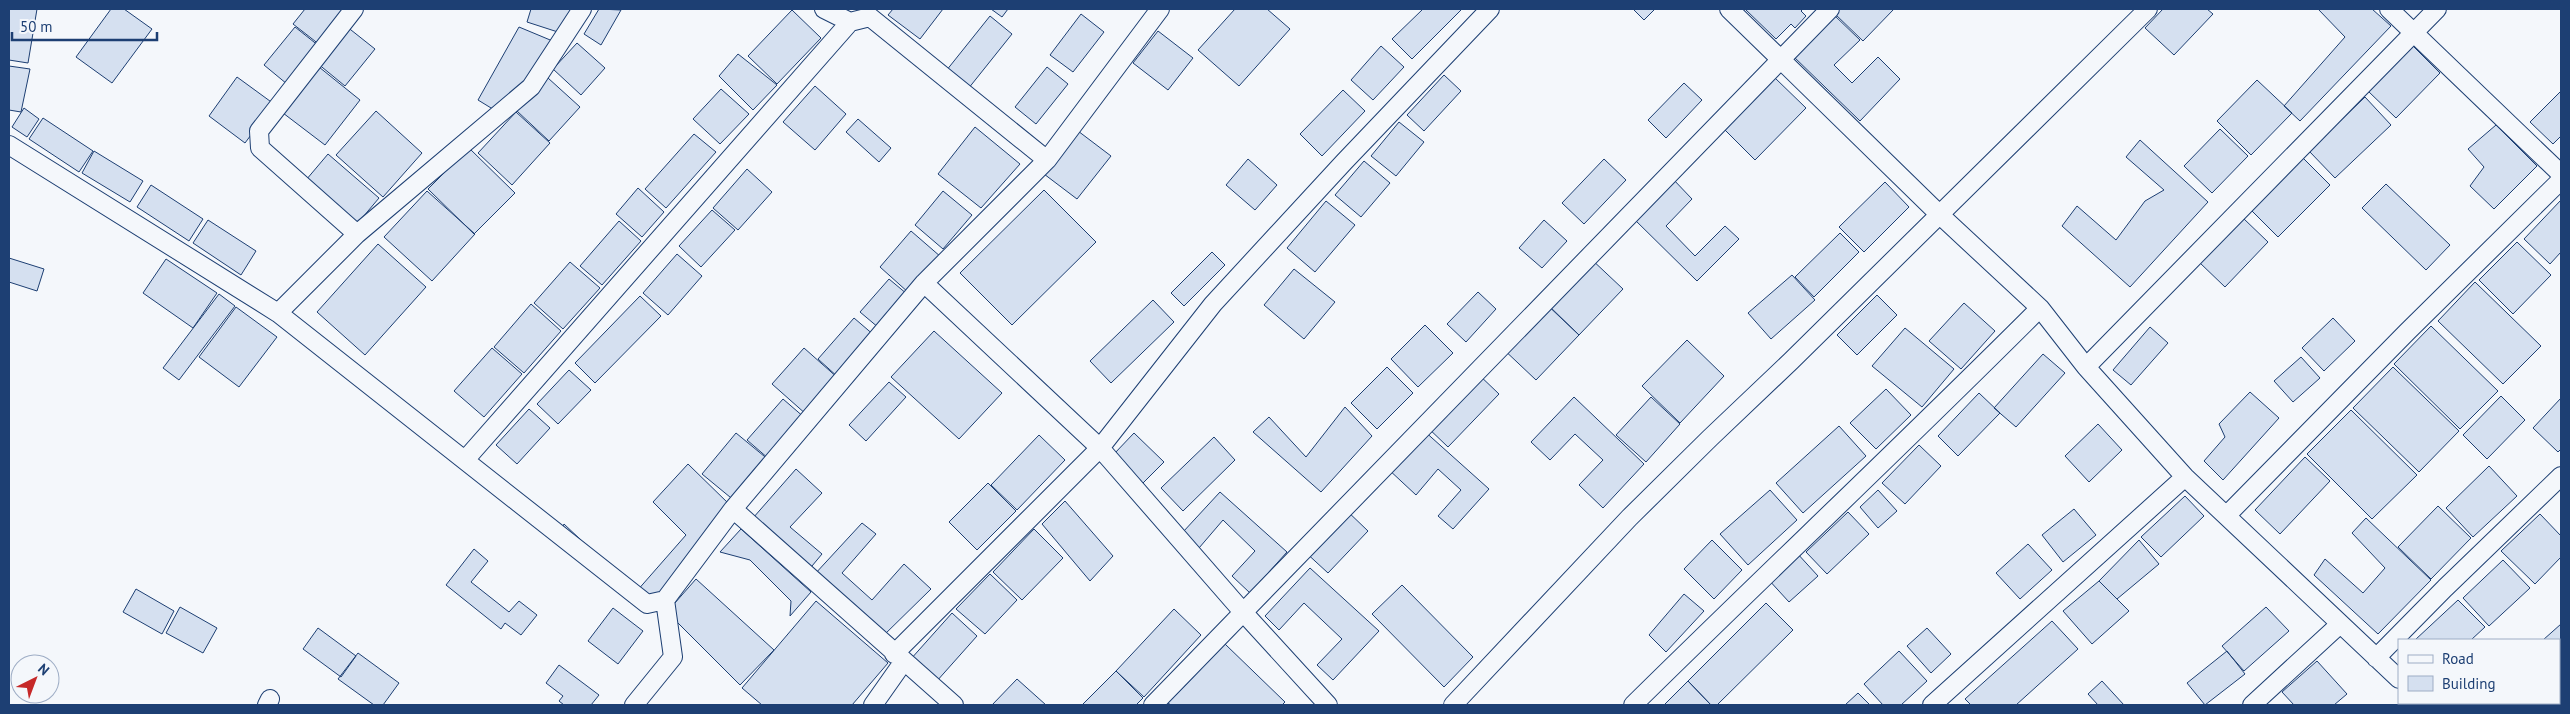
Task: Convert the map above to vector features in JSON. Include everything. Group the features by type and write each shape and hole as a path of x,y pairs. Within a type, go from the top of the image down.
{"street":[{"path":"354,9 259,131 260,148 356,234"},
{"path":"278,313 356,234 531,86 582,9"},
{"path":"824,9 850,22"},
{"path":"9,145 278,313 647,604 665,600 733,509 924,283 1046,160 1160,9"},
{"path":"873,705 899,658 1100,448 1213,304 1344,162 1490,9"},
{"path":"1729,9 1940,215 2040,308 2086,367 2186,477 2339,625 2398,678"},
{"path":"1153,705 1830,9"},
{"path":"1454,705 1629,518 2148,9"},
{"path":"2389,9 2561,174"},
{"path":"2086,367 2437,9"},
{"path":"465,460 850,22 873,13 1046,160"},
{"path":"2226,515 2561,180"},
{"path":"924,283 1100,448 1242,612 1328,705"},
{"path":"1633,705 1756,584 1904,444 2040,308"},
{"path":"2376,658 2445,588 2561,476"},
{"path":"1932,705 2186,477"},
{"path":"733,509 954,705"},
{"path":"634,705 673,657 665,600"},
{"path":"2252,705 2339,625"}],"building":[{"path":"9,9 37,9 28,63 9,60"},
{"path":"111,9 124,9 152,29 112,83 76,57"},
{"path":"305,9 348,9 320,45 293,24"},
{"path":"531,9 572,9 564,34 527,22"},
{"path":"599,9 621,10 601,45 584,34"},
{"path":"893,9 943,9 920,39 888,15"},
{"path":"991,9 1008,9 1002,17"},
{"path":"1235,9 1267,9 1290,29 1239,86 1198,50"},
{"path":"1423,9 1462,9 1412,59 1392,39"},
{"path":"1633,9 1655,9 1644,20"},
{"path":"1745,9 1803,9 1801,11 1806,16 1795,28 1791,24 1776,39"},
{"path":"1838,9 1894,9 1863,41 1834,13"},
{"path":"2163,9 2207,9 2213,14 2174,55 2145,28"},
{"path":"2318,9 2372,9 2391,26 2300,121 2284,106 2345,37"},
{"path":"792,10 821,38 777,84 748,56"},
{"path":"1081,14 1104,32 1073,72 1050,55"},
{"path":"1833,14 1860,40 1834,65 1852,83 1878,57 1900,79 1860,121 1792,55"},
{"path":"990,16 1012,34 968,89 946,71"},
{"path":"346,26 375,49 345,86 317,63"},
{"path":"295,27 319,46 287,84 264,65"},
{"path":"519,27 555,42 529,84 496,111 478,100"},
{"path":"1158,31 1193,58 1168,90 1133,63"},
{"path":"577,43 605,68 581,95 553,69"},
{"path":"1381,46 1404,67 1373,100 1351,80"},
{"path":"2413,46 2440,73 2396,118 2368,91"},
{"path":"738,54 777,85 753,110 719,76"},
{"path":"9,66 30,69 21,112 9,110"},
{"path":"319,67 360,100 325,145 283,113"},
{"path":"1047,67 1068,84 1036,124 1015,107"},
{"path":"1444,75 1461,91 1424,131 1407,115"},
{"path":"237,77 274,104 245,143 209,116"},
{"path":"1774,77 1806,108 1755,160 1723,128"},
{"path":"548,78 580,107 549,141 517,111"},
{"path":"2257,80 2292,113 2251,155 2217,121"},
{"path":"1684,83 1702,100 1666,138 1648,120"},
{"path":"815,86 846,114 815,150 783,122"},
{"path":"721,89 749,114 720,144 693,119"},
{"path":"1343,90 1365,111 1322,156 1300,134"},
{"path":"2561,91 2561,136 2553,144 2530,122"},
{"path":"2365,97 2391,125 2335,178 2309,151"},
{"path":"24,108 39,119 27,137 12,127"},
{"path":"376,111 422,153 383,197 336,155"},
{"path":"516,112 550,143 512,185 478,153"},
{"path":"43,118 93,151 79,172 29,139"},
{"path":"858,119 891,148 879,162 846,132"},
{"path":"1399,122 1424,142 1396,176 1371,156"},
{"path":"2496,125 2537,166 2494,209 2470,186 2484,167 2468,149"},
{"path":"975,127 1020,164 981,208 938,174"},
{"path":"2220,129 2248,156 2212,193 2184,166"},
{"path":"1078,131 1111,156 1077,199 1044,174"},
{"path":"694,134 716,152 666,208 645,189"},
{"path":"2140,140 2208,202 2130,287 2062,226 2077,206 2116,240 2145,201 2164,190 2126,157"},
{"path":"469,148 515,193 474,234 428,189"},
{"path":"94,151 143,181 130,202 82,173"},
{"path":"328,154 379,198 357,224 306,180"},
{"path":"2302,157 2330,185 2278,237 2250,209"},
{"path":"1248,159 1277,185 1255,210 1226,185"},
{"path":"1604,159 1626,180 1584,224 1562,203"},
{"path":"1364,161 1390,183 1361,217 1335,195"},
{"path":"747,169 772,192 738,230 713,208"},
{"path":"1672,178 1692,199 1666,226 1695,256 1725,226 1739,239 1697,281 1632,217"},
{"path":"1885,182 1909,207 1864,252 1839,227"},
{"path":"2386,184 2450,245 2426,270 2362,208"},
{"path":"151,185 203,219 189,241 137,207"},
{"path":"638,188 664,212 642,237 616,214"},
{"path":"1044,190 1096,242 1012,325 960,273"},
{"path":"427,191 475,234 432,281 384,237"},
{"path":"943,191 972,215 943,249 915,225"},
{"path":"2561,200 2561,252 2550,264 2524,239"},
{"path":"1326,201 1355,225 1315,272 1287,248"},
{"path":"712,210 735,230 701,267 679,246"},
{"path":"2243,218 2268,242 2225,287 2199,262"},
{"path":"208,220 256,251 241,275 193,243"},
{"path":"1544,220 1567,241 1542,268 1519,248"},
{"path":"619,221 641,241 602,285 580,266"},
{"path":"911,231 941,257 909,293 880,267"},
{"path":"1840,233 1859,252 1814,297 1795,277"},
{"path":"2517,242 2551,275 2513,314 2479,280"},
{"path":"378,244 426,287 365,355 317,312"},
{"path":"1212,252 1225,265 1184,306 1171,293"},
{"path":"677,254 702,276 668,315 643,293"},
{"path":"1589,257 1623,289 1579,335 1546,303"},
{"path":"9,258 44,269 37,291 9,282"},
{"path":"166,259 217,293 193,328 143,293"},
{"path":"570,262 600,288 563,329 534,303"},
{"path":"1294,269 1335,302 1304,339 1264,305"},
{"path":"1792,275 1815,300 1771,339 1748,313"},
{"path":"889,279 907,294 879,328 860,312"},
{"path":"2475,282 2541,346 2503,384 2438,321"},
{"path":"1478,292 1496,309 1466,342 1447,324"},
{"path":"219,294 235,306 179,380 163,368"},
{"path":"1877,295 1897,315 1857,355 1837,335"},
{"path":"640,296 661,316 595,383 575,363"},
{"path":"1153,300 1174,322 1111,383 1090,361"},
{"path":"1543,301 1579,335 1536,380 1500,346"},
{"path":"1964,303 1995,331 1961,369 1929,341"},
{"path":"531,304 561,331 524,373 494,347"},
{"path":"236,307 277,337 239,387 199,357"},
{"path":"854,318 875,336 839,378 818,359"},
{"path":"2333,318 2355,341 2324,371 2302,348"},
{"path":"1425,325 1453,353 1418,387 1391,359"},
{"path":"2431,326 2498,391 2460,429 2394,364"},
{"path":"2150,327 2168,343 2131,385 2113,370"},
{"path":"1905,328 1954,369 1922,407 1872,366"},
{"path":"934,331 1002,393 959,439 891,377"},
{"path":"1687,340 1724,376 1680,423 1642,386"},
{"path":"492,348 522,374 484,417 454,391"},
{"path":"804,348 839,379 807,415 772,384"},
{"path":"2043,354 2065,373 2016,427 1994,408"},
{"path":"2301,357 2320,378 2293,402 2274,381"},
{"path":"1387,367 1413,393 1377,429 1351,403"},
{"path":"2393,367 2459,431 2419,472 2353,408"},
{"path":"569,370 591,390 558,424 537,404"},
{"path":"1476,372 1499,394 1448,447 1425,425"},
{"path":"889,382 906,397 866,441 849,425"},
{"path":"1886,389 1911,415 1876,449 1850,423"},
{"path":"2250,392 2279,418 2223,480 2204,461 2225,437 2219,424"},
{"path":"1979,393 2000,413 1958,456 1938,436"},
{"path":"2501,396 2525,420 2487,459 2463,435"},
{"path":"1574,397 1644,464 1603,508 1579,485 1603,460 1575,434 1550,460 1531,442"},
{"path":"1651,397 1680,424 1646,462 1616,435"},
{"path":"2561,398 2561,449 2558,452 2533,428"},
{"path":"783,399 805,418 769,459 747,440"},
{"path":"1345,407 1372,436 1321,492 1253,432 1269,417 1306,457"},
{"path":"529,409 550,428 517,464 496,445"},
{"path":"2351,410 2417,475 2372,519 2307,454"},
{"path":"2098,424 2122,450 2089,482 2065,456"},
{"path":"1839,426 1866,456 1803,513 1776,483"},
{"path":"1422,429 1489,489 1453,529 1438,516 1461,490 1438,469 1416,495 1387,468"},
{"path":"736,433 770,461 736,502 702,474"},
{"path":"1134,433 1164,462 1143,483 1114,454"},
{"path":"1039,435 1065,460 1017,510 991,485"},
{"path":"1214,437 1235,460 1183,511 1161,488"},
{"path":"1919,445 1941,466 1905,504 1882,483"},
{"path":"2305,457 2330,481 2280,534 2255,510"},
{"path":"688,464 730,505 645,613 557,539 564,524 636,592 686,535 653,502"},
{"path":"2489,466 2517,496 2473,537 2446,508"},
{"path":"796,469 822,493 790,527 822,554 807,572 753,518"},
{"path":"988,483 1016,511 977,550 949,522"},
{"path":"1770,490 1797,520 1748,565 1720,534"},
{"path":"1878,490 1897,511 1878,528 1860,507"},
{"path":"1220,492 1287,552 1250,593 1232,576 1255,551 1223,520 1199,548 1183,532"},
{"path":"2185,496 2204,516 2161,557 2141,537"},
{"path":"1065,501 1113,556 1090,581 1042,524"},
{"path":"2438,506 2471,538 2431,579 2398,547"},
{"path":"1344,508 1368,531 1328,573 1303,550"},
{"path":"2074,509 2096,535 2063,562 2042,535"},
{"path":"1848,512 1869,534 1827,574 1806,552"},
{"path":"2540,514 2561,536 2561,557 2535,584 2501,551"},
{"path":"2366,518 2431,580 2378,634 2314,575 2325,559 2363,593 2385,568 2352,533"},
{"path":"862,523 876,534 842,573 872,600 904,564 931,589 881,638 814,575"},
{"path":"741,529 811,592 790,616 791,601 750,560 720,552"},
{"path":"1034,529 1063,558 1022,600 993,572"},
{"path":"1712,540 1742,570 1714,599 1684,569"},
{"path":"2139,540 2159,564 2117,599 2099,581"},
{"path":"2028,544 2052,570 2020,599 1996,573"},
{"path":"474,549 488,561 471,582 509,612 519,601 537,615 521,635 505,623 501,629 446,585"},
{"path":"1796,552 1818,576 1789,602 1767,578"},
{"path":"2503,560 2530,588 2489,626 2463,598"},
{"path":"1310,568 1379,631 1333,680 1317,665 1342,639 1304,603 1279,630 1265,616"},
{"path":"990,574 1017,600 985,634 956,609"},
{"path":"696,579 774,650 740,685 667,612"},
{"path":"2099,581 2129,611 2092,644 2063,611"},
{"path":"1402,585 1473,657 1444,687 1372,614"},
{"path":"136,589 174,611 162,634 123,612"},
{"path":"1684,594 1704,611 1666,652 1649,635"},
{"path":"2458,600 2485,627 2472,639 2416,639"},
{"path":"816,601 888,663 852,705 762,705 742,688"},
{"path":"1766,603 1793,630 1717,705 1711,705 1688,681"},
{"path":"180,607 217,628 203,653 166,633"},
{"path":"2266,607 2289,631 2244,671 2222,646"},
{"path":"613,608 643,631 618,664 588,641"},
{"path":"1174,609 1201,635 1144,697 1116,671"},
{"path":"952,613 977,636 936,682 910,660"},
{"path":"2052,621 2078,649 2016,705 1971,705 1965,699"},
{"path":"2561,624 2561,704 2481,705 2560,704 2560,639 2544,639"},
{"path":"318,628 356,656 341,677 303,649"},
{"path":"1927,628 1951,654 1931,673 1907,646"},
{"path":"1225,644 1285,702 1282,705 1171,705 1168,703"},
{"path":"1899,651 1927,681 1901,705 1883,705 1864,684"},
{"path":"2227,651 2245,674 2205,705 2187,683"},
{"path":"358,653 399,683 383,705 374,705 338,679"},
{"path":"2317,661 2347,694 2334,705 2294,705 2282,692"},
{"path":"559,665 599,695 591,705 564,705 559,701 563,696 546,683"},
{"path":"1116,671 1143,698 1136,705 1082,705"},
{"path":"1017,679 1046,705 992,705"},
{"path":"1688,681 1711,705 1664,705"},
{"path":"2102,681 2124,705 2098,705 2088,694"},
{"path":"1858,693 1870,705 1845,705"}]}
